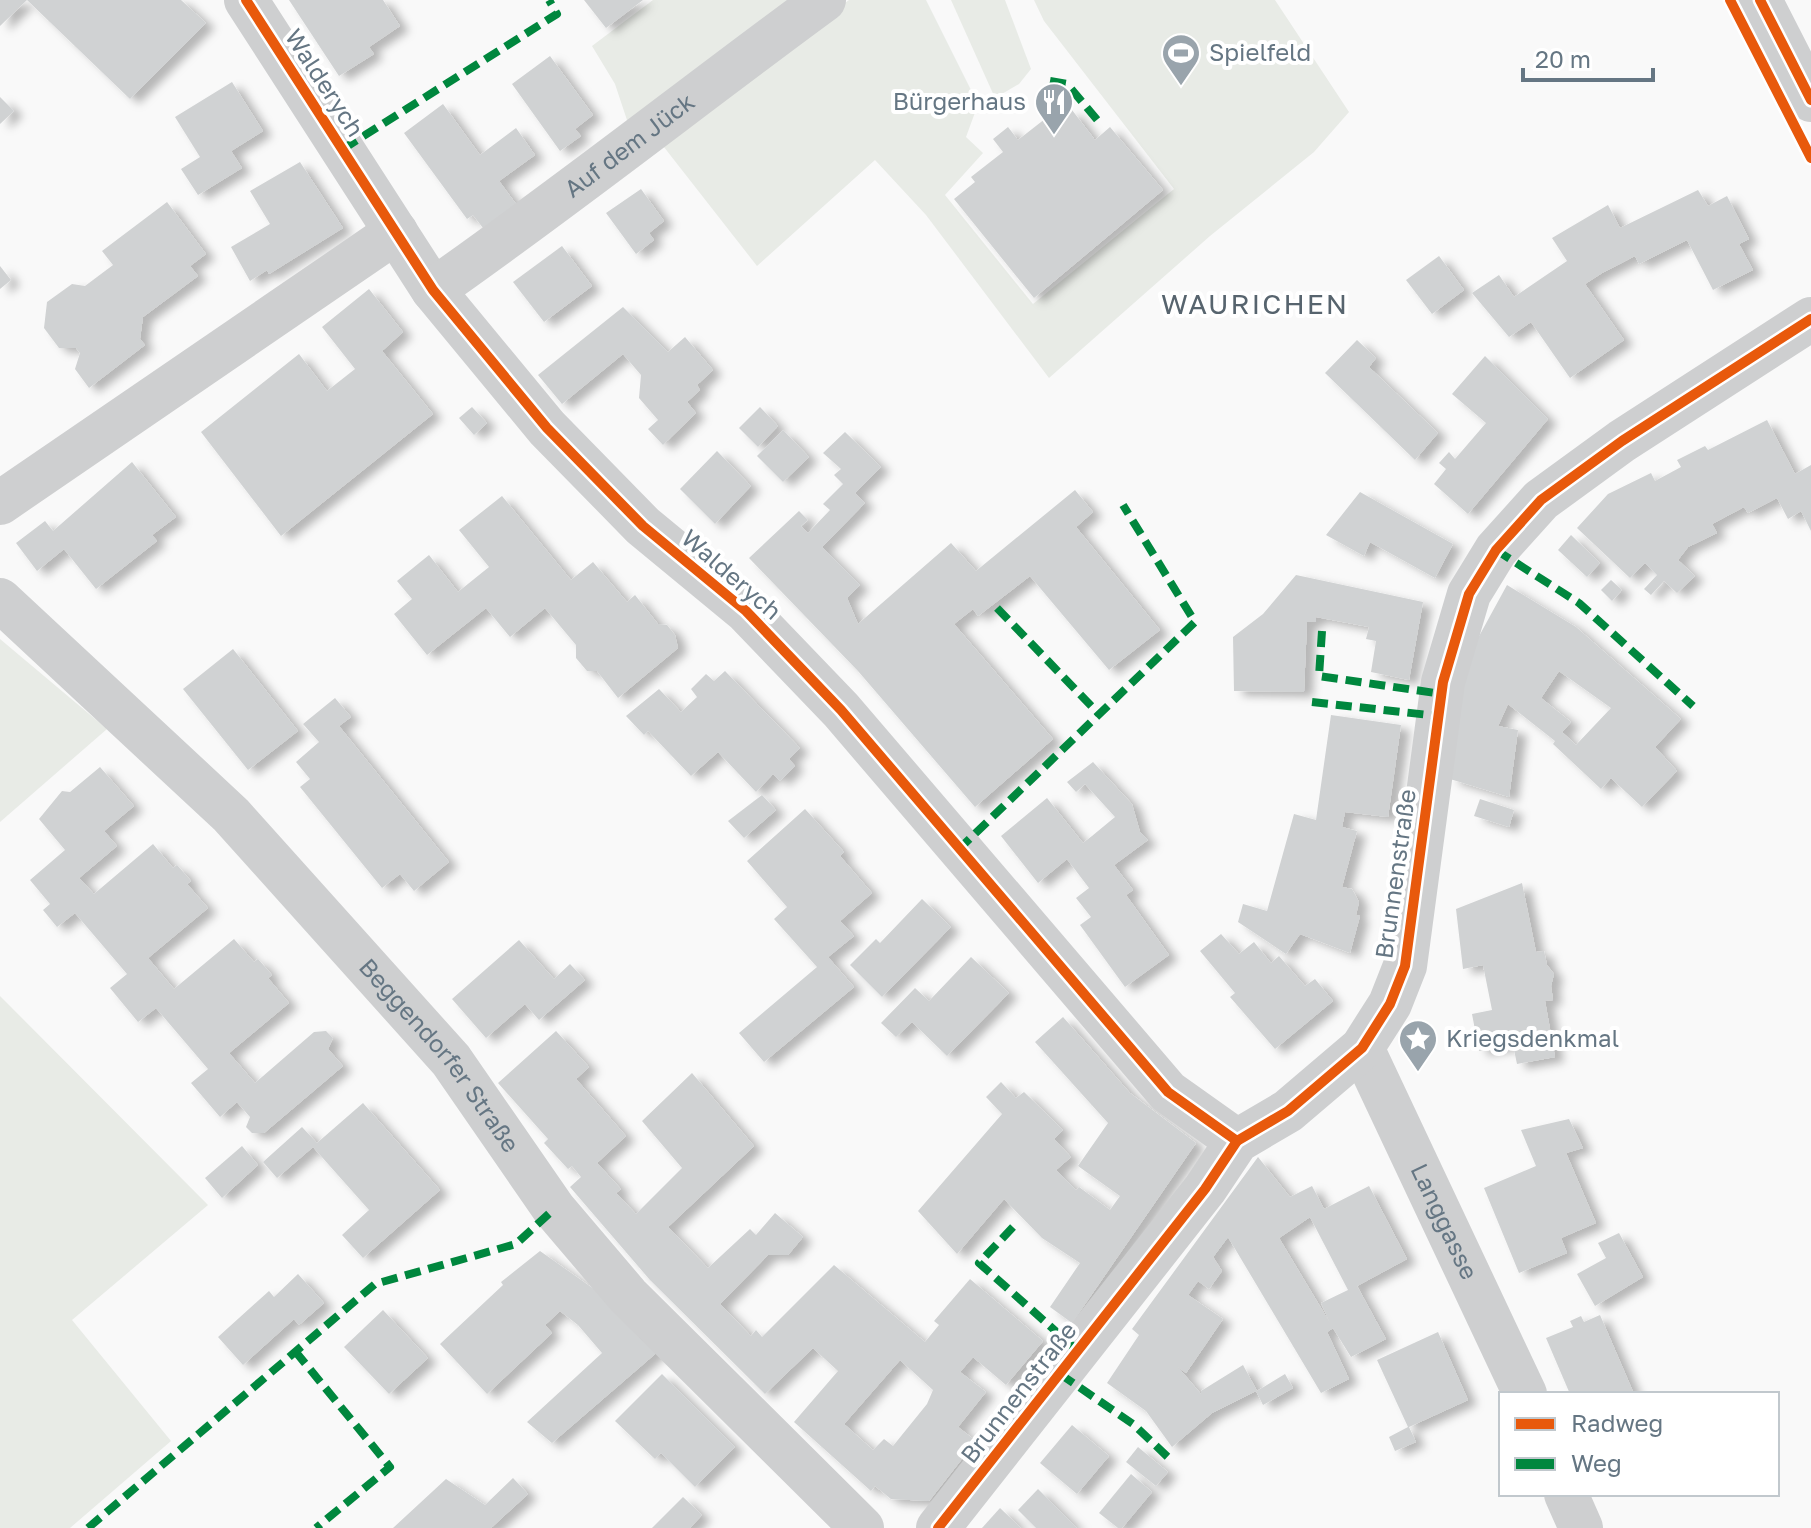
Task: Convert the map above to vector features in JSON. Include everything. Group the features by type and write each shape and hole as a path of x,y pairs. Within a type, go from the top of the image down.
{"street":[{"name":"Walderych","path":"246,0 433,290 547,428 643,526 746,611 841,710 1168,1092 1237,1141"},
{"name":"Auf dem Jück","path":"433,290 528,224 653,126 824,0"},
{"path":"1760,0 1811,100"},
{"path":"0,503 396,232"},
{"name":"Brunnenstraße","path":"938,1528 1205,1189 1237,1141 1288,1111 1362,1048 1390,1004 1405,966 1443,682 1469,594 1496,550 1541,500 1622,441 1811,319"},
{"name":"Beggendorfer Straße","path":"0,600 231,815 451,1060 554,1209 628,1296 862,1528"},
{"name":"Langgasse","path":"1362,1048 1524,1392"},
{"path":"1567,1496 1581,1528"}],"shaded area":[{"path":"653,0 802,0 629,126 615,84 592,46"},
{"path":"849,0 926,0 973,94 977,107 966,137 983,153 945,195 1033,304 1174,189 1044,21 1034,0 1275,0 1349,112 1314,152 1210,236 1049,378 926,215 875,160 757,266 660,142"},
{"path":"951,0 1005,0 1031,69 1019,84 995,98"},
{"path":"0,639 107,729 0,822"},
{"path":"0,996 208,1205 72,1320 171,1441 70,1528 0,1528"}],"building":[{"path":"0,0 27,0 0,26"},
{"path":"27,0 181,0 206,23 130,99"},
{"path":"289,0 383,0 400,26 369,47 374,54 339,76"},
{"path":"584,0 643,0 606,28"},
{"path":"550,56 593,115 575,129 581,136 560,151 512,84"},
{"path":"232,82 263,131 231,151 242,168 198,195 181,169 200,157 175,117"},
{"path":"0,97 14,111 0,124"},
{"path":"443,104 480,155 516,128 535,155 499,181 516,204 483,228 473,215 467,219 404,133"},
{"path":"1072,110 1095,140 1110,127 1163,190 1034,298 954,199 975,182 971,177 1003,152 993,139 1008,127 1018,140 1050,115 1057,122"},
{"path":"300,162 343,228 269,274 267,270 250,281 231,247 270,224 250,191"},
{"path":"641,189 664,221 649,233 654,240 636,254 606,213"},
{"path":"1698,190 1708,206 1727,196 1749,239 1739,244 1753,270 1713,290 1687,240 1639,264 1635,256 1602,273 1585,284 1624,340 1570,378 1531,322 1509,337 1472,293 1499,275 1514,297 1567,261 1552,238 1608,205 1620,228"},
{"path":"167,202 206,254 190,266 198,276 143,317 140,339 145,345 89,388 75,369 80,353 76,348 59,348 44,328 47,302 72,284 85,286 113,265 102,251"},
{"path":"562,246 592,286 544,322 513,282"},
{"path":"1439,256 1464,290 1432,314 1406,280"},
{"path":"0,266 11,280 0,289"},
{"path":"369,289 403,332 382,351 433,414 281,536 201,432 299,354 327,391 355,369 322,327"},
{"path":"623,307 668,352 685,337 713,370 697,385 700,390 687,402 696,413 663,445 648,429 658,420 639,398 641,375 623,354 562,404 538,375"},
{"path":"1357,340 1376,358 1369,367 1438,433 1415,460 1325,373"},
{"path":"1485,356 1548,419 1468,514 1434,484 1446,469 1439,463 1449,452 1455,459 1486,423 1452,394"},
{"path":"472,407 487,423 474,435 459,418"},
{"path":"760,407 778,426 758,447 739,428"},
{"path":"1767,420 1795,474 1811,465 1811,531 1801,511 1788,519 1777,498 1748,513 1744,507 1712,524 1717,533 1688,547 1678,560 1695,576 1677,593 1664,581 1651,595 1644,589 1657,575 1645,563 1630,578 1577,528 1608,494 1651,473 1655,481 1681,467 1677,460 1705,446 1708,450"},
{"path":"783,430 809,457 783,482 757,456"},
{"path":"845,432 881,467 855,493 865,503 822,547 860,585 847,598 858,624 951,543 976,571 1075,490 1093,512 1076,527 1160,630 1109,670 1030,576 978,616 973,609 954,624 1053,739 975,807 858,671 749,558 799,511 808,520 801,526 808,533 830,510 823,504 843,484 834,475 841,469 823,453"},
{"path":"717,451 751,486 715,524 680,489"},
{"path":"132,462 176,517 152,535 157,541 96,589 64,549 37,571 16,543 45,521 53,531"},
{"path":"1360,492 1453,544 1435,578 1370,542 1364,556 1326,535"},
{"path":"502,496 571,580 593,562 627,602 635,595 658,624 667,625 675,635 678,648 618,698 597,671 587,671 576,658 576,645 545,608 510,637 486,608 427,655 394,614 412,599 397,581 429,555 458,592 489,567 459,530"},
{"path":"1571,535 1600,563 1587,577 1558,550"},
{"path":"1296,575 1423,602 1409,680 1371,672 1376,641 1366,639 1369,627 1316,617 1316,622 1307,622 1304,692 1234,691 1233,637 1263,614"},
{"path":"1611,580 1622,590 1612,601 1601,590"},
{"path":"1507,585 1576,627 1681,719 1655,747 1677,771 1642,807 1611,778 1601,789 1553,744 1555,741 1508,704 1498,726 1518,730 1509,797 1450,779 1460,687 1472,649","holes":["1559,671 1611,708 1576,745 1562,732 1571,722 1541,698"]},
{"path":"233,649 298,731 248,770 183,689"},
{"path":"725,671 800,748 789,759 795,766 780,781 773,774 756,792 718,752 691,776 648,731 644,735 626,716 659,689 681,712 697,697 691,689 706,674 714,681"},
{"path":"335,698 351,717 339,726 449,862 414,891 400,874 382,888 300,787 310,779 296,762 319,742 303,724"},
{"path":"1331,715 1401,725 1388,817 1345,812 1342,827 1357,831 1342,887 1352,889 1359,902 1356,915 1360,916 1350,953 1300,934 1286,954 1238,922 1243,904 1267,911 1294,814 1316,820"},
{"path":"1093,762 1132,804 1140,832 1148,840 1114,865 1133,890 1126,895 1169,955 1125,987 1080,925 1091,917 1076,898 1089,888 1067,859 1038,883 1001,836 1047,798 1083,843 1092,836 1115,817 1085,784 1076,792 1067,782"},
{"path":"100,767 134,806 104,831 117,846 79,878 94,894 153,844 173,868 177,865 191,881 187,884 208,908 148,958 174,989 234,939 254,962 258,959 272,975 268,978 289,1003 229,1053 255,1083 314,1032 326,1031 333,1038 328,1049 343,1066 264,1133 252,1133 246,1127 250,1117 237,1102 220,1117 191,1083 208,1069 156,1008 138,1022 110,988 127,974 75,913 57,927 43,910 50,904 30,880 65,850 39,819 62,791 70,792"},
{"path":"762,795 776,810 744,838 728,821"},
{"path":"1480,799 1514,810 1509,827 1474,816"},
{"path":"805,809 844,852 840,856 872,893 840,921 854,936 828,957 854,987 764,1062 739,1033 817,967 774,919 787,907 747,861"},
{"path":"1522,883 1536,952 1544,951 1547,965 1554,974 1551,986 1553,1000 1545,1001 1555,1057 1517,1064 1513,1045 1479,1051 1472,1014 1492,1010 1483,965 1463,969 1456,909"},
{"path":"922,899 951,927 882,997 850,965 876,939 880,943"},
{"path":"1221,934 1239,954 1254,942 1271,963 1279,956 1305,986 1315,979 1333,1001 1275,1049 1230,997 1235,993 1200,951"},
{"path":"519,940 554,979 570,964 585,980 539,1020 525,1004 486,1038 452,999"},
{"path":"971,957 1009,993 947,1056 912,1022 896,1037 881,1023 915,988 929,1001"},
{"path":"1063,1017 1130,1093 1196,1143 1072,1323 1050,1307 1080,1263 1042,1238 1004,1199 957,1254 918,1211 1002,1114 986,1097 1001,1082 1016,1098 1024,1092 1063,1130 1054,1139 1071,1157 1056,1170 1076,1190 1079,1187 1110,1210 1120,1196 1078,1166 1108,1123 1035,1042"},
{"path":"556,1031 589,1067 576,1079 626,1136 597,1163 621,1189 616,1193 636,1214 682,1168 642,1121 692,1073 754,1146 668,1227 708,1268 750,1229 756,1235 775,1213 803,1237 788,1255 768,1255 720,1304 751,1336 756,1330 762,1337 834,1265 925,1342 939,1325 934,1321 970,1279 1043,1341 1006,1385 973,1357 960,1372 986,1392 958,1427 976,1441 929,1501 891,1499 875,1486 871,1491 794,1422 838,1371 813,1348 765,1394 650,1280 570,1187 581,1177 572,1166 568,1169 544,1143 548,1139 498,1083","holes":["900,1360 933,1390 927,1404 893,1446 884,1439 873,1450 844,1424"]},
{"path":"363,1103 440,1190 363,1258 342,1235 369,1210 313,1147 277,1178 263,1162 302,1127 317,1143"},
{"path":"1569,1119 1583,1148 1566,1153 1596,1223 1561,1238 1567,1253 1519,1273 1484,1188 1536,1166 1521,1130"},
{"path":"242,1146 258,1165 222,1198 205,1178"},
{"path":"1258,1157 1290,1197 1312,1186 1324,1209 1369,1186 1407,1259 1357,1286 1386,1339 1351,1357 1333,1328 1327,1332 1349,1379 1321,1393 1228,1237 1213,1257 1222,1271 1209,1289 1198,1281 1188,1295 1223,1319 1186,1373 1177,1366 1201,1394 1201,1391 1243,1365 1257,1391 1285,1374 1293,1388 1263,1405 1256,1391 1212,1413 1172,1447 1146,1411 1107,1383 1139,1335 1132,1329","holes":["1310,1217 1348,1290 1321,1303 1330,1323 1279,1238"]},
{"path":"1619,1233 1643,1277 1595,1306 1577,1274 1606,1258 1598,1243"},
{"path":"540,1251 615,1304 662,1348 552,1443 527,1422 602,1353 578,1325 560,1311 545,1325 552,1333 487,1394 440,1344 503,1285 501,1282"},
{"path":"298,1274 324,1303 299,1325 294,1319 243,1365 218,1337 269,1291 274,1297"},
{"path":"383,1310 428,1358 389,1394 344,1347"},
{"path":"1600,1315 1633,1392 1569,1392 1546,1338 1573,1327 1570,1321 1581,1316 1584,1322"},
{"path":"1438,1332 1468,1400 1409,1427 1416,1442 1395,1451 1389,1437 1408,1427 1377,1360"},
{"path":"662,1374 735,1447 695,1487 661,1453 655,1459 615,1421"},
{"path":"1072,1425 1109,1456 1077,1494 1040,1463"},
{"path":"1138,1447 1168,1472 1156,1486 1126,1462"},
{"path":"1131,1474 1152,1492 1122,1528 1118,1528 1099,1513"},
{"path":"513,1478 528,1494 491,1528 393,1528 446,1479 485,1505"},
{"path":"1038,1489 1077,1528 1036,1528 1018,1510"},
{"path":"683,1497 702,1515 690,1528 652,1528"},
{"path":"1000,1508 1021,1528 982,1528"}],"marked path":[{"path":"343,149 557,14 549,0"},
{"path":"1050,81 1067,84 1099,122"},
{"path":"958,850 1195,622 1123,505"},
{"path":"1496,550 1579,603 1693,706"},
{"path":"997,608 1099,714"},
{"path":"1322,631 1319,676 1442,694"},
{"path":"1312,702 1438,716"},
{"path":"88,1528 375,1284 516,1244 554,1209"},
{"path":"1013,1227 979,1263 1078,1351"},
{"path":"295,1351 390,1467 316,1528"},
{"path":"1060,1374 1133,1424 1173,1462"}],"cycle path":[{"path":"246,0 433,290 547,428 643,526 746,611 841,710 1168,1092 1237,1141"},
{"path":"1730,0 1811,158"},
{"path":"1760,0 1811,100"},
{"path":"938,1528 1205,1189 1237,1141 1288,1111 1362,1048 1390,1004 1405,966 1443,682 1469,594 1496,550 1541,500 1622,441 1811,319"}],"place":[{"name":"Spielfeld","path":"1181,87"},
{"name":"Bürgerhaus","path":"1054,136"},
{"name":"Kriegsdenkmal","path":"1418,1073"}],"district":[{"name":"WAURICHEN","path":"1255,304"}]}
